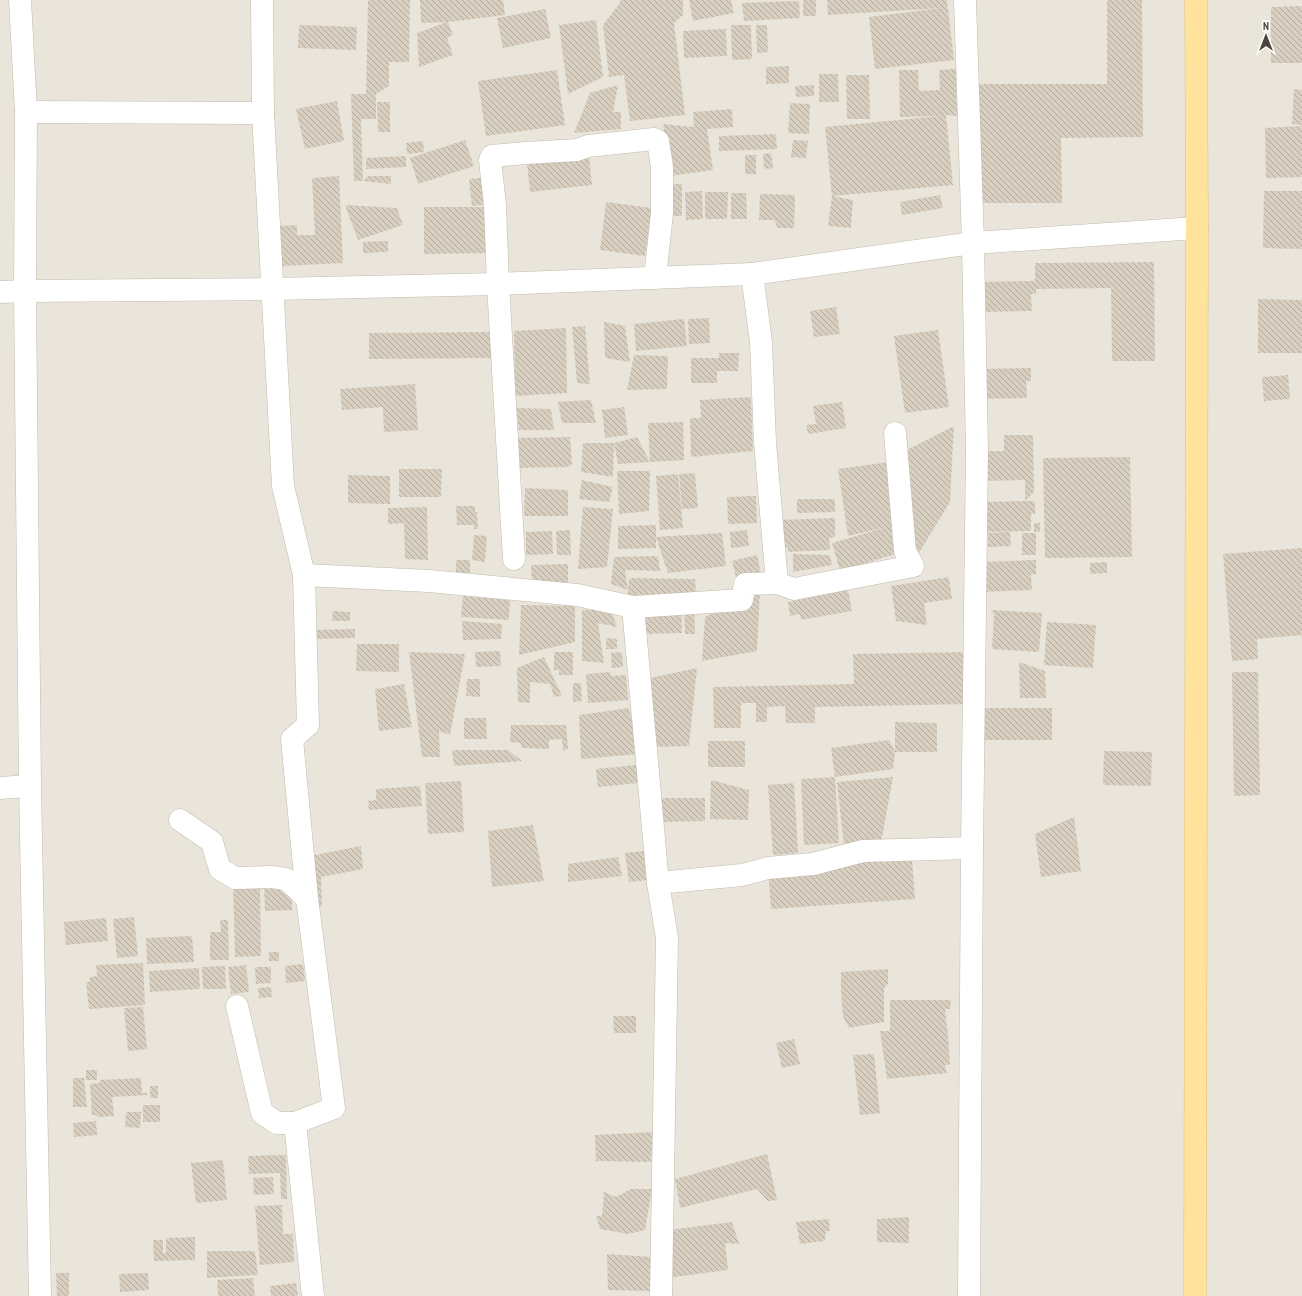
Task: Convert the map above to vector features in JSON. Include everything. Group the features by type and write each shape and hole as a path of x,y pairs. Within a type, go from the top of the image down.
{"main road":[{"path":"1195,1296 1198,228 1196,0"}],"street":[{"path":"20,0 26,112 25,291 30,786 40,1296"},
{"path":"237,1006 262,1112 277,1123 295,1122 334,1108 307,898 292,739 308,725 304,575 283,486 263,113 262,0"},
{"path":"965,0 973,243 977,451 972,848 969,1296"},
{"path":"26,112 263,113"},
{"path":"514,559 498,284 495,205 490,160 492,156 577,150 588,146 654,139 658,141 662,167 662,213 655,278"},
{"path":"0,292 273,289 498,284 752,274 973,243 1198,228"},
{"path":"752,274 761,342 764,442 777,582"},
{"path":"304,575 429,581 577,595 633,607 742,600 745,584 777,582 794,589 913,566 905,551 895,433"},
{"path":"633,607 658,883 667,938 660,1296"},
{"path":"0,788 30,786"},
{"path":"180,820 212,842 220,868 235,878 271,877 286,879 307,898"},
{"path":"658,883 742,875 768,868 813,864 863,851 972,848"},
{"path":"295,1122 313,1296"}],"shaded area":[{"path":"0,0 1302,0 1302,1296 0,1296"}],"building":[{"path":"368,0 410,0 409,62 389,62 389,86 376,94 376,119 361,119 363,181 354,181 351,94 366,94"},
{"path":"420,0 503,0 505,15 448,22 453,35 447,38 453,55 419,67 417,33 447,22 421,23"},
{"path":"620,0 683,0 683,15 674,23 685,115 630,121 624,75 609,77 603,25 620,3"},
{"path":"689,0 731,0 734,13 693,21"},
{"path":"803,0 816,0 816,16 803,16"},
{"path":"827,0 947,0 954,60 875,69 869,17 942,8 828,15"},
{"path":"1107,0 1142,0 1143,137 1061,138 1062,203 979,203 978,84 1107,84"},
{"path":"799,1 800,18 744,21 742,3"},
{"path":"1302,6 1302,63 1271,63 1271,7"},
{"path":"545,9 551,38 503,48 497,18"},
{"path":"596,20 603,77 568,94 559,25"},
{"path":"299,25 357,27 356,50 298,48"},
{"path":"731,25 751,25 752,59 732,60"},
{"path":"756,25 767,25 768,52 757,53"},
{"path":"726,29 727,56 684,58 683,31"},
{"path":"789,66 789,83 766,84 766,67"},
{"path":"956,69 957,116 946,115 953,185 832,196 825,127 941,116 900,117 899,70 918,70 919,91 940,90 939,70"},
{"path":"557,70 565,125 486,136 478,81"},
{"path":"819,74 838,74 839,102 819,102"},
{"path":"846,75 869,75 870,119 847,119"},
{"path":"618,85 613,112 621,112 621,129 574,133 590,93"},
{"path":"814,85 814,96 796,97 795,86"},
{"path":"1294,89 1302,90 1302,125 1292,124"},
{"path":"337,101 344,141 305,149 296,109"},
{"path":"377,102 390,102 390,132 378,132"},
{"path":"790,103 810,104 809,134 788,133"},
{"path":"732,109 733,127 707,129 713,170 671,176 663,124 694,127 693,112"},
{"path":"1302,126 1302,177 1266,178 1265,128"},
{"path":"776,134 777,149 719,151 719,136"},
{"path":"465,140 474,166 418,184 410,158"},
{"path":"793,140 808,141 806,158 791,157"},
{"path":"423,141 424,152 407,154 406,143"},
{"path":"588,146 592,185 530,192 526,153"},
{"path":"771,153 773,168 764,169 763,154"},
{"path":"745,155 756,155 756,174 745,174"},
{"path":"406,156 406,167 366,169 366,158"},
{"path":"339,176 343,263 281,266 279,226 297,225 297,235 315,235 312,178"},
{"path":"368,176 391,176 391,184 363,181"},
{"path":"489,177 492,204 472,206 469,179"},
{"path":"670,184 682,184 682,216 670,216"},
{"path":"702,191 703,219 686,220 685,192"},
{"path":"1264,191 1302,191 1302,249 1263,248"},
{"path":"705,192 728,192 727,219 705,219"},
{"path":"731,193 746,193 747,219 731,219"},
{"path":"760,194 795,195 794,228 778,228 774,220 759,220"},
{"path":"940,195 943,208 902,215 900,202"},
{"path":"832,196 853,200 851,228 828,226"},
{"path":"606,202 652,208 645,256 600,250"},
{"path":"345,205 397,208 403,225 358,240"},
{"path":"424,207 489,207 489,253 424,254"},
{"path":"388,241 388,252 363,253 363,242"},
{"path":"1154,262 1155,361 1112,361 1111,288 1036,289 1036,294 1031,294 1032,311 980,312 979,282 1035,281 1035,263"},
{"path":"1258,299 1302,300 1302,353 1258,353"},
{"path":"836,307 840,334 814,337 810,311"},
{"path":"709,318 710,343 689,344 688,319"},
{"path":"684,319 687,346 636,351 634,324"},
{"path":"604,322 625,326 630,362 605,358"},
{"path":"585,326 590,384 577,383 572,327"},
{"path":"566,328 567,393 515,396 514,331"},
{"path":"938,330 949,407 905,413 894,336"},
{"path":"493,332 493,358 369,359 369,333"},
{"path":"719,353 739,353 738,371 717,371 717,383 691,383 691,358 719,358"},
{"path":"634,355 668,356 667,389 627,390"},
{"path":"1031,368 1031,381 1026,381 1027,398 975,399 974,369"},
{"path":"1288,375 1290,399 1264,401 1262,377"},
{"path":"415,384 418,430 384,432 383,407 342,410 340,389"},
{"path":"751,397 753,451 691,457 690,418 701,418 700,400"},
{"path":"591,400 596,423 562,423 558,402"},
{"path":"842,402 846,428 808,434 806,425 816,424 813,406"},
{"path":"624,407 628,435 605,438 602,410"},
{"path":"516,408 551,409 554,430 519,430"},
{"path":"683,422 684,460 650,462 648,423"},
{"path":"954,426 950,502 917,556 905,451"},
{"path":"1004,435 1033,435 1034,492 1025,501 1025,480 978,481 977,451 1004,451"},
{"path":"570,437 572,465 566,467 515,468 514,438"},
{"path":"637,437 650,462 618,464 614,443"},
{"path":"583,443 614,443 613,477 581,472"},
{"path":"1130,457 1132,557 1045,558 1043,458"},
{"path":"889,462 905,551 840,571 832,543 887,527 848,536 838,469"},
{"path":"399,469 442,469 441,497 399,497"},
{"path":"617,471 650,471 649,511 619,514"},
{"path":"695,473 698,508 682,509 679,474"},
{"path":"678,474 683,528 660,530 656,476"},
{"path":"348,475 390,476 390,504 348,503"},
{"path":"582,480 613,487 609,502 579,499"},
{"path":"525,488 568,490 568,516 524,516"},
{"path":"756,496 757,523 728,524 727,497"},
{"path":"797,499 835,499 835,512 797,513"},
{"path":"1035,501 1035,514 1031,514 1031,531 979,532 979,502"},
{"path":"456,506 475,506 475,512 477,512 478,529 474,529 474,525 457,525"},
{"path":"427,507 428,560 405,559 404,523 388,524 388,508"},
{"path":"583,507 613,509 607,567 578,569"},
{"path":"835,518 835,537 829,538 830,550 788,552 788,547 779,547 778,520"},
{"path":"1034,523 1040,523 1040,532 1034,532"},
{"path":"656,525 656,548 618,549 618,526"},
{"path":"570,530 571,555 557,555 556,531"},
{"path":"747,530 749,546 731,548 730,532"},
{"path":"552,531 553,554 526,555 526,532"},
{"path":"1010,532 1011,546 988,547 988,533"},
{"path":"722,533 726,566 668,573 656,537"},
{"path":"1022,533 1036,533 1036,555 1022,555"},
{"path":"474,535 487,536 485,562 472,560"},
{"path":"1302,548 1302,635 1257,639 1258,659 1232,661 1223,554"},
{"path":"793,554 830,555 832,565 793,572"},
{"path":"757,555 761,575 737,582 732,561"},
{"path":"658,556 660,571 625,570 628,590 611,584 614,557"},
{"path":"456,560 470,560 470,580 456,580"},
{"path":"1036,560 1036,574 1031,574 1032,590 980,592 979,562"},
{"path":"1107,562 1107,573 1090,574 1090,563"},
{"path":"568,564 568,583 532,583 531,565"},
{"path":"949,577 952,599 924,603 927,625 896,621 891,586"},
{"path":"629,578 695,579 696,594 628,601"},
{"path":"848,590 852,611 801,620 800,614 790,616 788,602"},
{"path":"760,592 757,651 702,661 705,617"},
{"path":"463,596 510,600 509,620 461,617"},
{"path":"521,605 575,606 575,642 519,655"},
{"path":"684,605 694,605 695,634 685,634"},
{"path":"681,606 682,633 639,634 639,608"},
{"path":"582,610 611,610 617,627 598,623 604,663 582,661"},
{"path":"991,610 1042,613 1039,652 992,649 994,615"},
{"path":"333,611 350,612 350,621 332,621"},
{"path":"462,621 502,624 501,639 463,640"},
{"path":"1047,622 1096,625 1093,668 1044,665"},
{"path":"355,629 355,638 312,639 312,630"},
{"path":"606,638 617,639 617,649 606,649"},
{"path":"357,644 399,644 399,672 356,671"},
{"path":"500,651 501,666 476,667 475,652"},
{"path":"409,652 465,654 450,735 439,731 440,757 422,757"},
{"path":"554,652 573,652 573,675 559,675 559,670 554,670"},
{"path":"622,652 623,667 612,668 611,653"},
{"path":"969,652 970,704 815,707 815,723 786,723 785,706 767,707 767,722 756,722 756,703 741,703 741,728 714,728 713,687 854,684 853,654"},
{"path":"544,657 562,696 554,697 550,684 530,682 530,703 518,702 517,668"},
{"path":"1019,662 1045,671 1046,698 1020,698"},
{"path":"697,668 689,746 654,747 650,678"},
{"path":"610,672 611,676 626,675 628,700 588,703 586,674"},
{"path":"1232,672 1258,672 1260,795 1234,796"},
{"path":"467,679 480,679 480,697 466,696"},
{"path":"573,683 581,683 582,701 573,702"},
{"path":"404,684 412,727 379,731 375,689"},
{"path":"629,708 639,754 581,759 579,715"},
{"path":"980,708 1052,708 1052,740 980,740"},
{"path":"464,718 486,718 487,739 464,739"},
{"path":"895,722 937,723 937,752 895,752"},
{"path":"511,725 566,725 568,749 563,750 562,739 549,740 549,749 522,748 521,743 510,742"},
{"path":"889,740 895,752 893,769 835,777 831,748"},
{"path":"708,741 745,741 745,767 708,767"},
{"path":"452,750 508,750 522,761 454,766"},
{"path":"1104,751 1152,752 1151,786 1103,785"},
{"path":"637,765 639,783 598,787 596,769"},
{"path":"835,777 839,843 804,845 801,779"},
{"path":"893,777 881,843 844,846 837,782"},
{"path":"711,780 749,790 748,820 710,819"},
{"path":"461,781 464,832 428,834 425,783"},
{"path":"794,783 798,853 773,855 768,785"},
{"path":"420,786 422,806 369,810 368,801 376,800 376,789"},
{"path":"662,798 705,798 705,821 662,822"},
{"path":"1074,817 1081,871 1041,877 1035,834"},
{"path":"533,825 544,881 492,887 488,831"},
{"path":"361,846 363,869 321,877 322,907 309,906 305,857"},
{"path":"645,851 648,880 629,882 625,853"},
{"path":"618,857 622,876 568,882 568,864"},
{"path":"912,859 915,899 771,909 768,868"},
{"path":"260,880 261,956 235,957 233,881"},
{"path":"264,885 277,885 283,893 292,894 292,910 265,911"},
{"path":"134,917 138,956 117,958 113,919"},
{"path":"106,918 108,941 66,945 64,922"},
{"path":"220,920 228,920 229,960 210,960 210,932 221,932"},
{"path":"192,936 194,962 147,964 146,938"},
{"path":"269,952 279,952 279,961 269,961"},
{"path":"143,963 145,1005 89,1009 86,982 90,982 90,977 97,976 96,965"},
{"path":"303,964 305,981 286,983 285,966"},
{"path":"246,965 249,992 231,994 228,967"},
{"path":"225,966 226,989 203,989 202,967"},
{"path":"255,967 271,967 271,983 256,984"},
{"path":"199,968 200,989 150,992 149,971"},
{"path":"888,969 888,984 884,988 884,1022 849,1028 843,1017 841,972"},
{"path":"271,987 272,997 259,998 258,988"},
{"path":"890,1000 951,1000 950,1009 945,1009 950,1065 945,1065 947,1073 887,1079 880,1031 890,1031"},
{"path":"143,1007 147,1049 128,1051 124,1008"},
{"path":"613,1016 636,1016 636,1033 614,1033"},
{"path":"794,1039 800,1064 782,1068 776,1043"},
{"path":"874,1054 880,1113 860,1115 853,1055"},
{"path":"86,1070 97,1070 97,1080 86,1080"},
{"path":"73,1078 84,1078 87,1107 73,1107"},
{"path":"141,1078 142,1093 147,1093 147,1095 112,1097 114,1116 97,1117 97,1115 92,1115 90,1084 100,1083 100,1080"},
{"path":"150,1086 158,1086 158,1098 150,1098"},
{"path":"143,1105 160,1105 160,1122 143,1122"},
{"path":"126,1112 141,1112 140,1128 125,1127"},
{"path":"96,1121 97,1135 74,1137 73,1123"},
{"path":"653,1132 651,1162 596,1161 595,1135"},
{"path":"767,1154 777,1200 768,1201 757,1189 680,1208 675,1179"},
{"path":"286,1155 287,1199 281,1199 280,1173 249,1174 248,1156"},
{"path":"223,1160 227,1200 196,1203 191,1163"},
{"path":"273,1177 274,1194 254,1195 253,1178"},
{"path":"631,1189 652,1189 645,1230 628,1234 600,1229 596,1216 602,1216 604,1192 616,1197"},
{"path":"282,1205 283,1234 293,1234 294,1262 260,1265 255,1206"},
{"path":"909,1217 909,1243 877,1242 877,1219"},
{"path":"829,1219 830,1231 826,1231 825,1241 800,1244 796,1222"},
{"path":"732,1222 739,1244 725,1243 728,1270 666,1278 668,1230"},
{"path":"195,1237 195,1260 154,1261 153,1240 163,1240 163,1253 166,1253 166,1238"},
{"path":"207,1251 255,1251 258,1275 207,1278"},
{"path":"607,1254 653,1257 652,1291 608,1290"},
{"path":"56,1273 69,1273 69,1296 57,1296"},
{"path":"148,1273 149,1290 120,1292 119,1274"},
{"path":"253,1278 255,1296 218,1296 217,1280"},
{"path":"296,1283 298,1296 271,1296 270,1286"}]}
